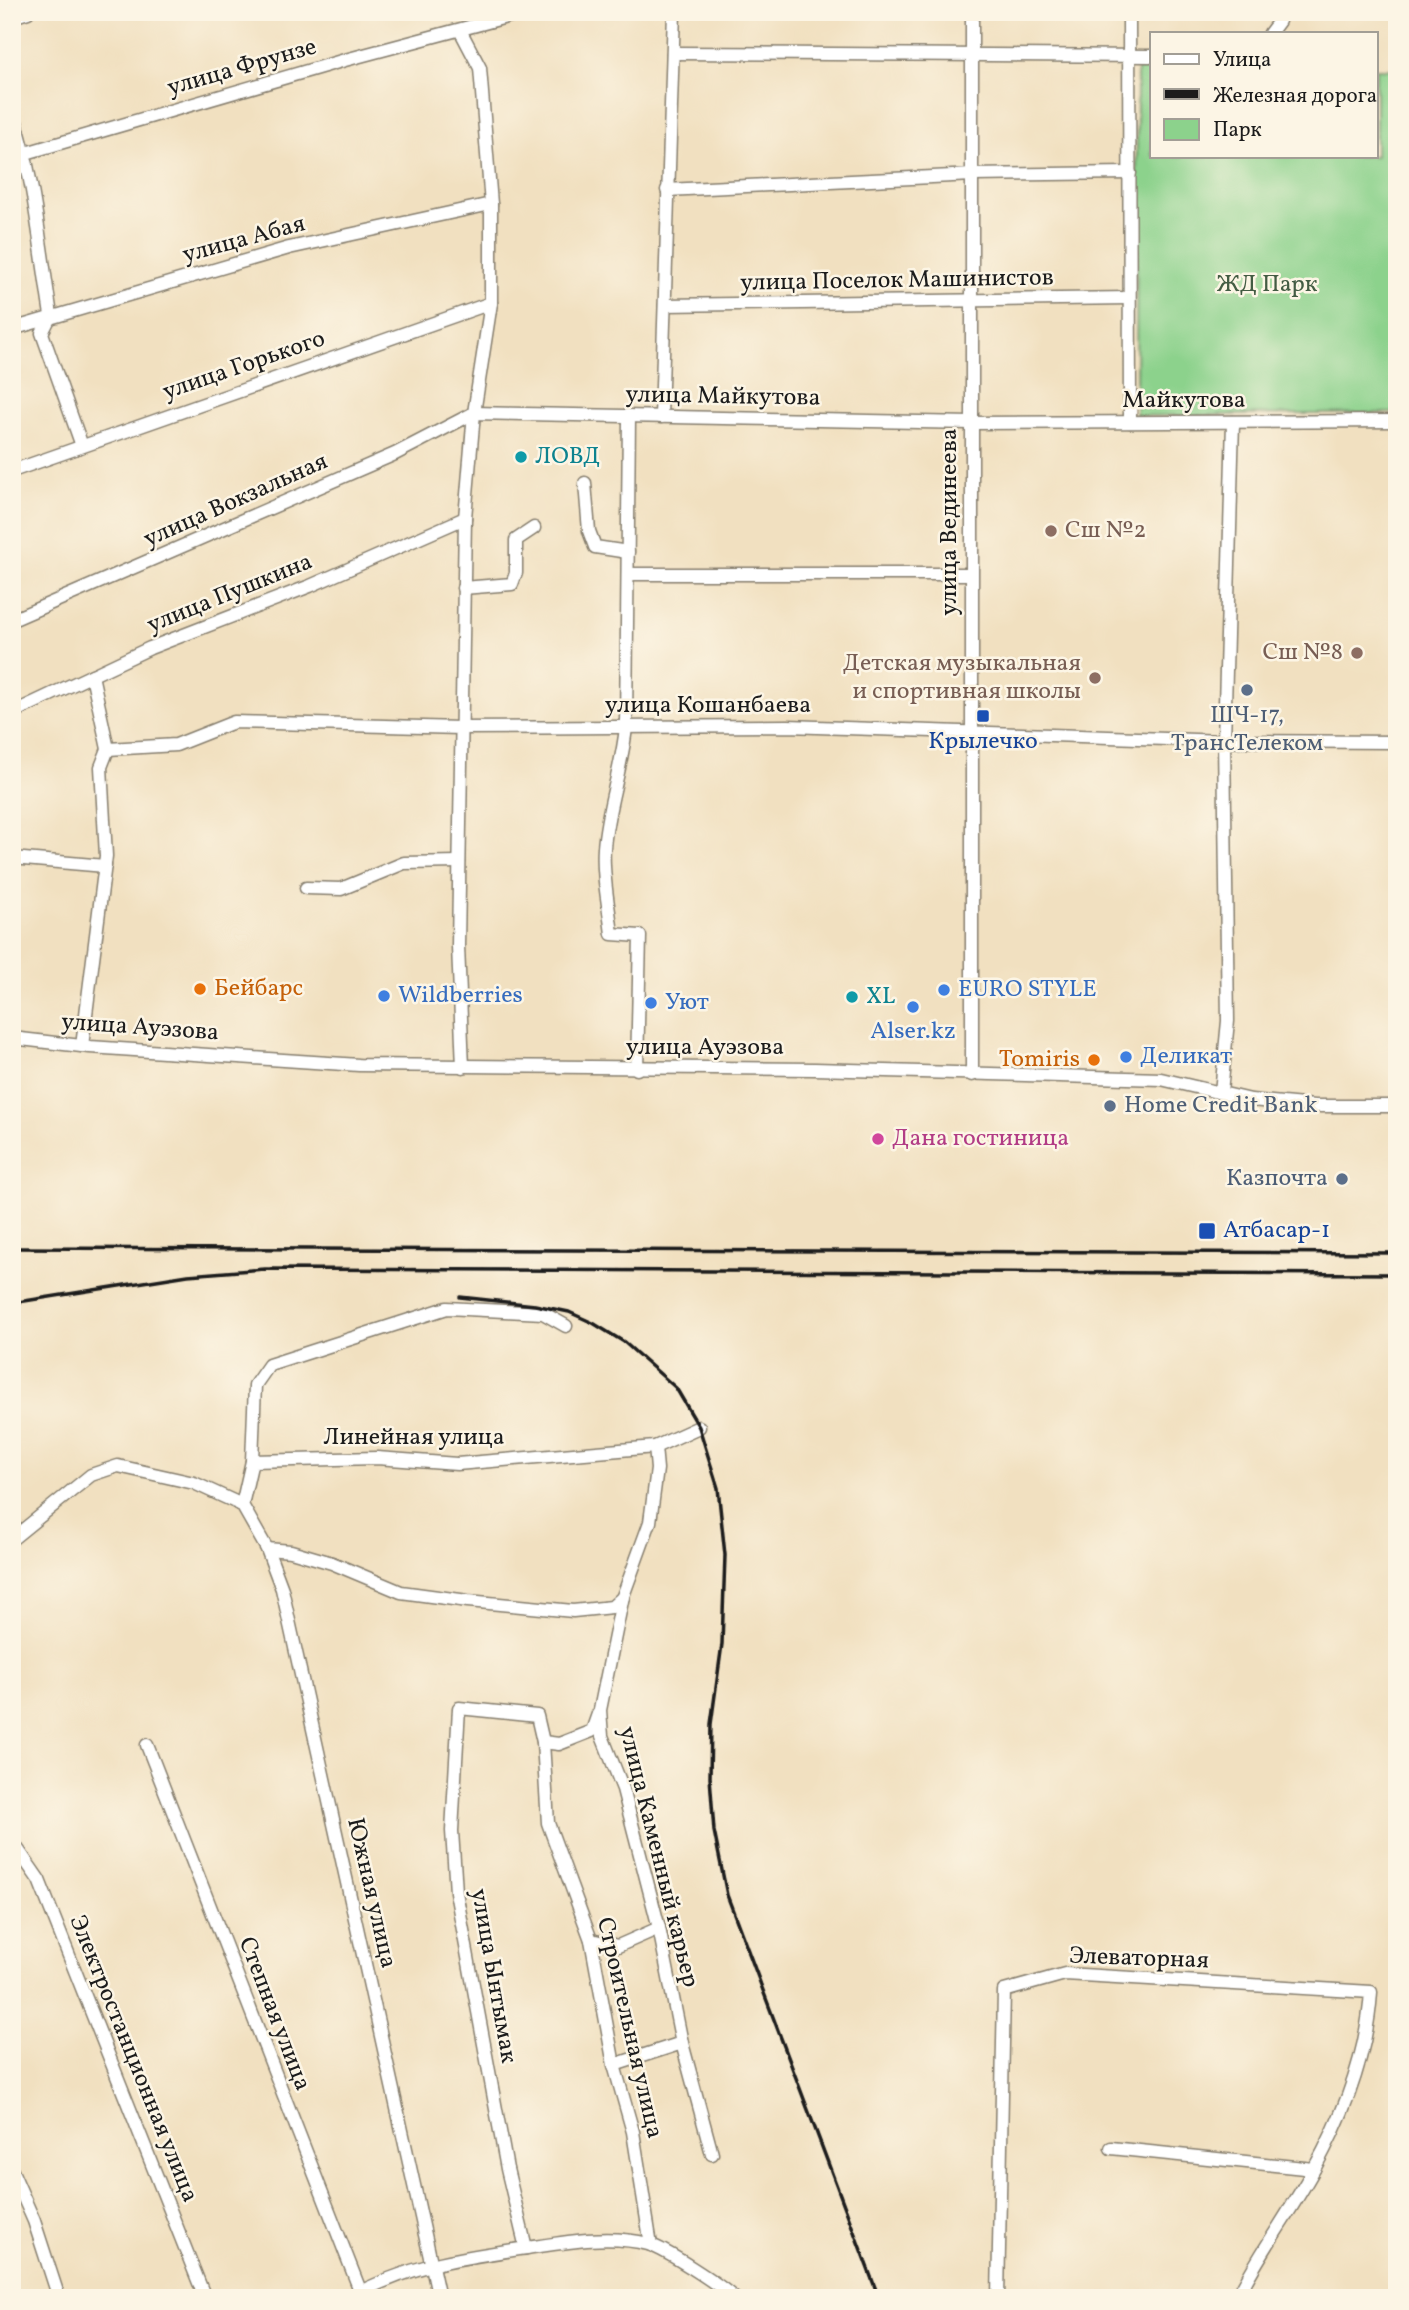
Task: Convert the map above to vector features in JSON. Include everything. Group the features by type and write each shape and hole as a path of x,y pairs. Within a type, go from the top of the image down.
{"street":[{"path":"12,17 28,12"},
{"name":"улица Фрунзе","path":"12,157 345,60 525,12"},
{"path":"661,416 674,12"},
{"name":"улица Вединеева","path":"972,12 972,1075"},
{"path":"1129,12 1130,422"},
{"path":"1271,32 1279,21"},
{"path":"460,30 481,68 491,204 491,303 474,413 465,518 459,862 463,1068"},
{"path":"673,53 1150,56"},
{"path":"12,110 27,152 31,197 51,316 43,333 82,446"},
{"path":"667,190 972,176 1130,173"},
{"name":"улица Абая","path":"12,329 289,248 491,204"},
{"name":"улица Поселок Машинистов","path":"665,305 1129,298"},
{"name":"улица Горького","path":"12,471 491,303"},
{"name":"улица Майкутова","path":"474,413 971,422"},
{"name":"улица Вокзальная","path":"12,620 395,454 474,413"},
{"path":"629,416 626,727 622,765 614,787 604,850 612,934 640,936 637,1069"},
{"name":"Майкутова","path":"971,422 1397,421"},
{"path":"1221,1092 1228,1021 1224,741 1233,422"},
{"path":"585,483 589,531 595,547 628,552"},
{"name":"улица Пушкина","path":"12,713 150,648 310,586 465,518"},
{"path":"463,587 512,584 516,573 516,540 534,528"},
{"path":"628,574 971,574"},
{"path":"82,1046 105,866 102,767 108,749 93,675"},
{"name":"улица Кошанбаева","path":"108,749 176,745 234,722 460,728 775,725 1224,741 1397,742"},
{"path":"12,859 105,866"},
{"path":"306,888 341,890 404,863 459,862"},
{"name":"улица Ауэзова","path":"12,1038 82,1046 359,1065 815,1069 1161,1079 1251,1100 1314,1106 1397,1106"},
{"path":"12,1539 91,1475 118,1466 194,1483 242,1505 252,1461 255,1385 269,1365 447,1308 543,1314 566,1326"},
{"name":"Линейная улица","path":"252,1461 377,1458 457,1464 655,1447 699,1427"},
{"name":"улица Каменный карьер","path":"655,1447 657,1469 650,1522 623,1596 600,1710 602,1736 624,1789 659,1928 682,2043 712,2154"},
{"name":"Южная улица","path":"242,1505 267,1549 282,1590 439,2298"},
{"path":"267,1549 291,1551 332,1563 401,1592 573,1611 612,1607 623,1596"},
{"name":"улица Ынтымак","path":"526,2248 507,2169 456,1892 452,1831 459,1708 537,1716 543,1742"},
{"path":"543,1742 559,1744 592,1731 600,1710"},
{"name":"Строительная улица","path":"543,1742 548,1823 591,1940 614,2065 633,2133 651,2245"},
{"name":"Степная улица","path":"148,1745 358,2296"},
{"name":"Электростанционная улица","path":"12,1841 39,1880 205,2298"},
{"path":"591,1940 618,1946 659,1928"},
{"name":"Элеваторная","path":"998,2298 1004,1991 1065,1974 1371,1992 1369,2021 1345,2105 1314,2169"},
{"path":"614,2065 682,2043"},
{"path":"1111,2148 1314,2169 1237,2298"},
{"path":"12,2171 34,2221 59,2298"},
{"path":"358,2296 402,2271 432,2263 469,2254 573,2240 651,2245 734,2298"}],"green space":[{"name":"ЖД Парк","path":"1137,69 1150,69 1150,158 1378,158 1378,69 1397,69 1397,413 1136,416"}],"railway":[{"path":"12,1248 1397,1253"},
{"path":"12,1303 188,1275 265,1269 1397,1274"},
{"path":"460,1297 535,1305 569,1312 593,1323 624,1342 676,1388 699,1427 718,1488 725,1555 722,1644 711,1724 710,1777 714,1831 727,1895 879,2298"}],"place":[{"name":"ЛОВД","path":"521,457"},
{"name":"Сш №2","path":"1051,531"},
{"name":"Сш №8","path":"1357,653"},
{"name":"Детская музыкальная и спортивная школы","path":"1095,678"},
{"name":"ШЧ-17, ТрансТелеком","path":"1247,690"},
{"name":"Крылечко","path":"983,716"},
{"name":"Бейбарс","path":"200,989"},
{"name":"EURO STYLE","path":"944,990"},
{"name":"Wildberries","path":"384,996"},
{"name":"XL","path":"852,997"},
{"name":"Уют","path":"651,1003"},
{"name":"Alser.kz","path":"913,1007"},
{"name":"Деликат","path":"1126,1057"},
{"name":"Tomiris","path":"1094,1060"},
{"name":"Home Credit Bank","path":"1110,1106"},
{"name":"Дана гостиница","path":"878,1139"},
{"name":"Казпочта","path":"1342,1179"},
{"name":"Атбасар-1","path":"1207,1231"}]}
